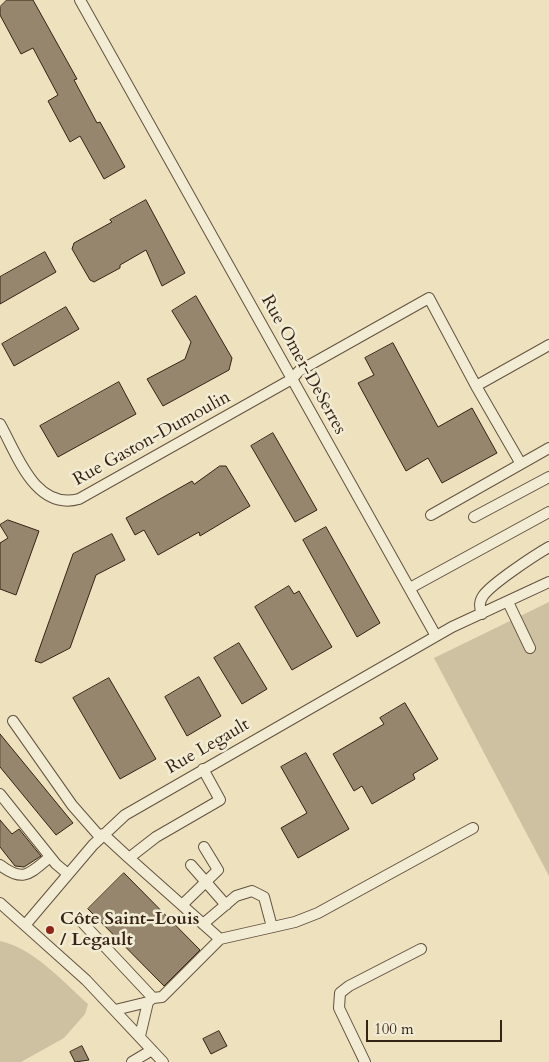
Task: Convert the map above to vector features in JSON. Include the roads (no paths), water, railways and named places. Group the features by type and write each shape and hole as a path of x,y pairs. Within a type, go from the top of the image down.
{"street":[{"name":"Rue Omer-DeSerres","path":"80,0 436,636"},
{"name":"Rue Gaston-Dumoulin","path":"0,424 36,488 51,497 71,501 90,494 292,379 299,371 429,298 476,386"},
{"path":"521,464 476,386 549,345"},
{"path":"431,515 549,448"},
{"path":"474,517 549,477"},
{"path":"410,588 549,512"},
{"path":"482,614 479,606 483,595 532,557 549,547"},
{"path":"436,636 549,582"},
{"path":"508,602 530,648"},
{"name":"Rue Legault","path":"26,924 102,835 125,815 436,636"},
{"path":"13,721 72,806 102,835 220,939"},
{"path":"129,858 156,837 220,800 203,769"},
{"path":"0,794 50,857 68,874"},
{"path":"115,1010 162,997 220,939 272,927 318,913 472,828"},
{"path":"182,905 218,870 204,847"},
{"path":"0,865 12,874 21,876 32,872 50,857"},
{"path":"191,865 226,905"},
{"path":"203,924 241,893 257,892 264,897 272,927"},
{"path":"0,902 26,924 115,1010 163,1062"},
{"path":"80,920 150,1000"},
{"path":"366,1062 339,1008 340,993 349,986 421,949"},
{"path":"140,1036 150,1000"},
{"path":"132,1062 152,1050"}],"place":[{"name":"Côte Saint-Louis / Legault","path":"50,930"}]}
